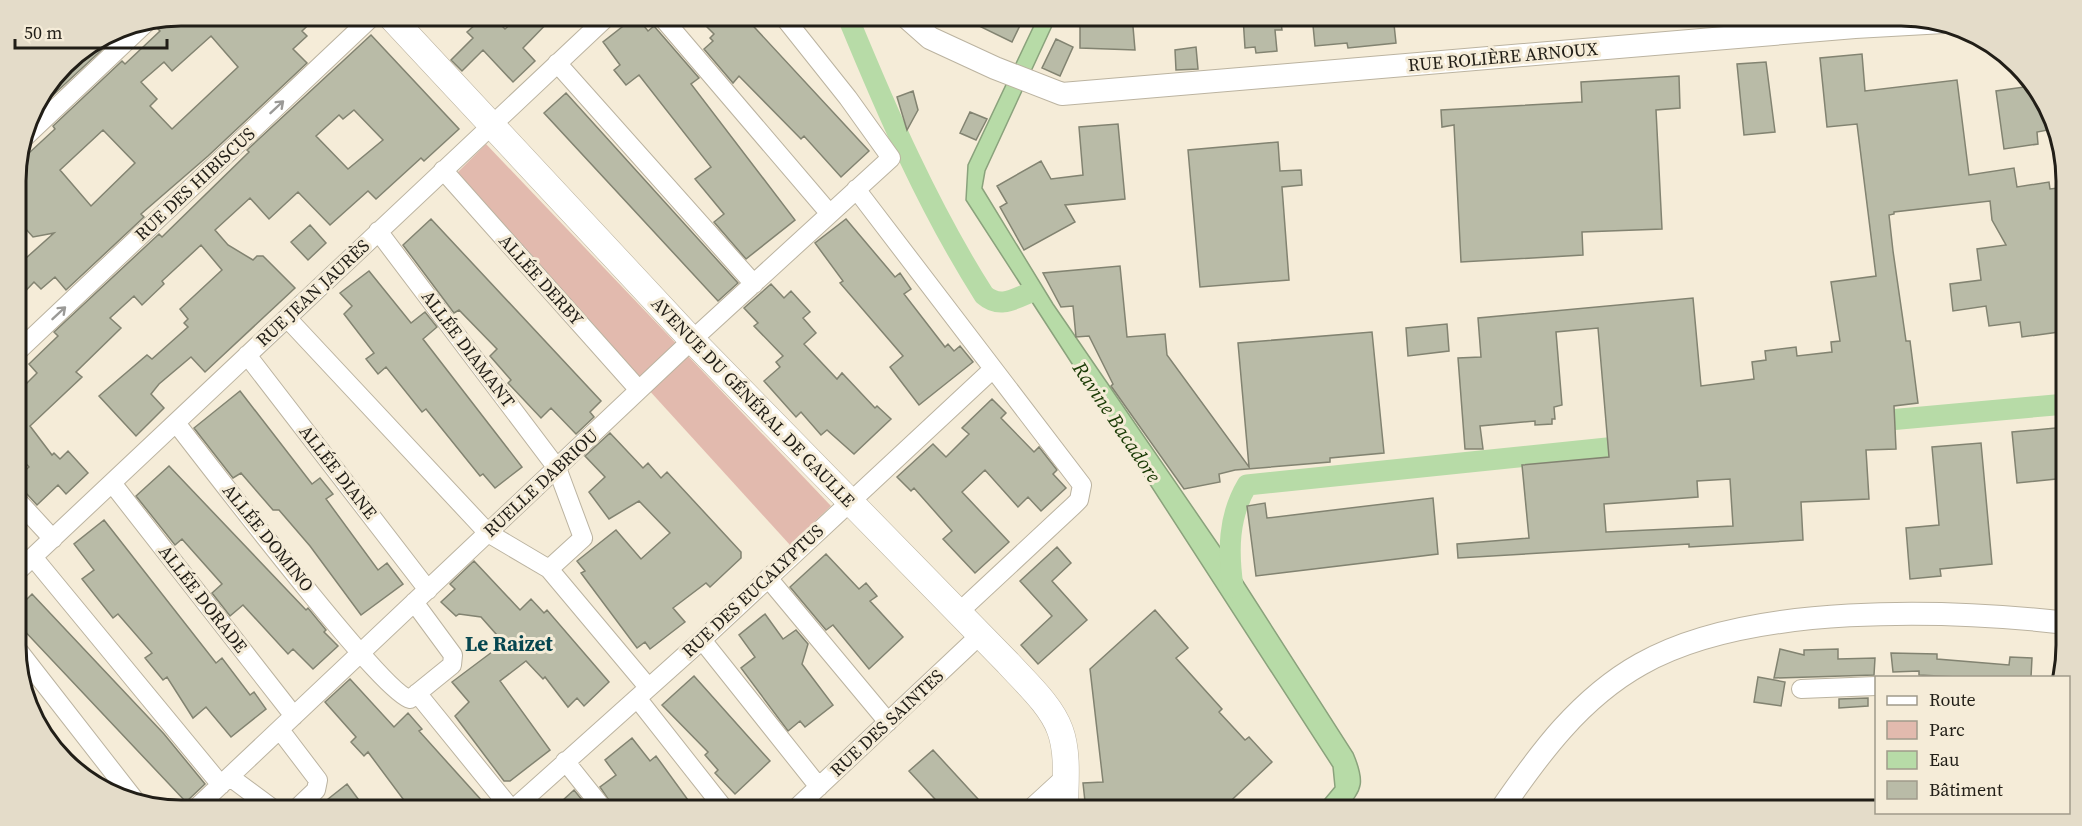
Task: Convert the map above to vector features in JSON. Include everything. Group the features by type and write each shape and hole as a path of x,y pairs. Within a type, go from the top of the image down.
{"main road":[{"name":"AVENUE DU GÉNÉRAL DE GAULLE","path":"399,26 692,340 980,636 1054,717 1061,732 1065,800"}],"street":[{"name":"RUE DES HIBISCUS","path":"26,344 362,26"},
{"name":"RUE JEAN JAURÈS","path":"26,565 597,26"},
{"path":"669,26 830,214"},
{"name":"RUELLE DABRIOU","path":"206,800 692,340 891,158 848,98 791,26"},
{"name":"RUE ROLIÈRE ARNOUX","path":"916,26 930,38 995,68 1062,94 1873,26"},
{"path":"34,129 136,32"},
{"path":"557,63 754,284"},
{"name":"ALLÉE DERBY","path":"443,170 639,390"},
{"path":"856,189 1082,485 1078,500 1073,507 958,614"},
{"name":"ALLÉE DIAMANT","path":"378,231 557,468 583,538 549,569"},
{"path":"287,318 488,533 549,569 718,800"},
{"name":"ALLÉE DIANE","path":"247,355 428,590"},
{"name":"RUE DES EUCALYPTUS","path":"523,800 702,640 993,369"},
{"name":"ALLÉE DOMINO","path":"176,423 360,654 406,698 410,699 417,693"},
{"name":"ALLÉE DORADE","path":"112,483 294,716"},
{"path":"26,510 53,539"},
{"path":"33,558 226,781 258,800"},
{"path":"768,578 888,722"},
{"path":"414,602 453,655 452,665 417,693 502,800"},
{"path":"1507,800 1536,758 1578,711 1641,664 1695,640 1747,628 1844,616 2011,616 2056,622"},
{"name":"RUE DES SAINTES","path":"805,800 980,636"},
{"path":"702,640 819,787"},
{"path":"27,661 128,791"},
{"path":"1801,689 1875,686"},
{"path":"280,730 318,780 316,790 306,800"},
{"path":"565,761 596,800"},
{"path":"1040,800 1065,777"}],"green space":[{"path":"486,144 831,506 790,545 454,176"}],"water":[{"name":"Ravine Bacadore","path":"1034,26 1052,26 985,171 982,188 1053,304 1235,569 1353,753 1359,770 1360,784 1353,800 1324,800 1335,787 1333,767 966,200 968,165"}],"building":[{"path":"307,26 302,31 307,36 293,49 307,63 208,156 141,214 144,217 66,290 55,277 41,289 34,282 26,290 26,258 54,233 33,237 26,229 28,154 55,129 53,126 122,61 125,64 160,31 157,28","holes":["211,36 238,67 172,129 150,106 157,99 141,82 164,62 172,71","103,130 135,163 91,206 60,170"]},
{"path":"474,26 502,26 505,29 508,26 544,26 523,48 535,61 513,82 483,50 462,71 451,60 473,38 467,32"},
{"path":"623,26 644,26 648,31 654,26 699,78 691,84 795,220 746,259 714,222 724,214 695,179 711,167 639,75 626,85 614,70 620,65 603,42"},
{"path":"706,26 753,26 869,151 841,177 804,136 801,139 739,76 733,83 704,49 713,41 710,38 714,34"},
{"path":"979,26 1020,26 1012,42"},
{"path":"1080,26 1133,26 1135,50 1080,48"},
{"path":"1244,26 1281,26 1282,30 1275,30 1277,51 1256,53 1255,47 1245,48"},
{"path":"1313,26 1394,26 1396,43 1348,48 1347,43 1315,46"},
{"path":"371,35 459,129 424,161 421,158 376,199 368,191 330,225 298,192 269,219 250,198 215,230 228,245 253,260 257,256 263,256 295,288 205,372 191,357 159,384 151,394 164,408 136,436 99,396 147,355 152,359 188,327 184,323 188,319 180,309 222,270 201,245 162,281 164,284 142,305 134,296 110,318 121,328 76,372 82,377 30,426 52,455 54,453 60,459 68,451 88,473 66,494 58,485 37,505 26,493 26,470 29,467 26,464 26,384 37,373 29,364 58,336 54,332 159,234 162,237 249,152 247,150","holes":["354,110 383,140 348,169 316,136 339,115 343,119"]},
{"path":"1056,39 1073,47 1060,76 1042,68"},
{"path":"107,45 49,99 78,64"},
{"path":"1196,47 1198,69 1176,70 1175,50"},
{"path":"1862,54 1865,91 1957,80 1969,175 2014,168 2017,187 2049,182 2050,189 2056,188 2056,332 2022,337 2020,322 1989,326 1986,306 1953,311 1950,284 1981,280 1977,249 2006,245 1992,220 1990,201 1894,212 1889,215 1893,251 1906,341 1910,341 1918,403 1894,406 1896,449 1866,450 1869,499 1801,502 1803,540 1689,547 1689,544 1458,558 1457,544 1529,538 1522,465 1609,457 1598,328 1556,332 1562,405 1554,407 1555,419 1552,419 1552,424 1535,425 1535,421 1480,426 1483,449 1465,449 1458,358 1481,357 1478,318 1693,298 1701,386 1754,379 1752,362 1766,360 1765,351 1796,347 1797,356 1832,352 1831,342 1840,341 1831,282 1876,276 1857,124 1827,127 1820,58","holes":["1730,479 1733,526 1606,532 1604,504 1698,497 1697,481"]},
{"path":"1766,62 1775,132 1744,135 1737,64"},
{"path":"1679,76 1680,108 1656,110 1662,229 1582,232 1583,255 1461,262 1454,125 1442,127 1441,110 1582,102 1581,82"},
{"path":"2025,87 2036,103 2048,130 2037,132 2038,144 2004,149 1996,91"},
{"path":"913,91 918,110 907,130 897,97"},
{"path":"566,93 738,283 718,301 544,113"},
{"path":"970,112 987,119 976,140 960,133"},
{"path":"1118,124 1125,199 1065,205 1075,222 1024,250 1000,207 1007,203 997,186 1041,161 1051,179 1083,175 1079,127"},
{"path":"1278,142 1280,171 1301,170 1302,185 1282,187 1289,280 1200,287 1188,150"},
{"path":"431,219 601,401 590,412 594,417 576,434 551,408 541,418 508,383 511,380 490,356 497,349 459,310 454,313 403,245"},
{"path":"846,219 895,277 900,273 911,289 904,294 945,347 948,344 954,351 960,346 973,362 919,405 890,367 903,356 840,283 843,281 815,243"},
{"path":"310,225 326,243 308,260 291,242"},
{"path":"1120,266 1127,337 1165,334 1167,355 1249,467 1238,343 1372,332 1384,453 1330,458 1330,462 1235,470 1219,474 1220,482 1184,489 1111,386 1113,384 1089,336 1076,337 1073,306 1061,307 1043,273"},
{"path":"369,271 411,323 425,312 437,327 423,339 522,467 495,488 483,474 480,476 426,409 422,412 386,367 378,374 366,359 374,353 344,314 352,306 340,293"},
{"path":"771,284 784,298 791,291 810,312 803,318 816,333 804,344 837,379 842,373 875,408 877,406 891,419 854,454 827,430 821,435 801,412 796,417 764,381 780,367 776,362 783,356 754,326 758,323 744,308"},
{"path":"1447,324 1449,351 1408,356 1406,328"},
{"path":"240,391 312,484 320,478 333,494 326,499 378,570 387,563 403,584 361,615 310,546 279,510 273,510 241,473 233,478 194,428"},
{"path":"992,399 1006,413 1001,418 1034,452 1039,447 1057,470 1053,474 1066,488 1041,511 1028,497 1018,507 985,470 962,492 1009,542 975,573 943,539 952,531 914,488 911,491 897,477 933,444 946,457 969,434 962,428"},
{"path":"2056,428 2056,479 2017,483 2012,432"},
{"path":"610,433 643,468 648,463 661,478 667,472 741,552 741,558 710,587 706,583 673,608 685,622 650,649 645,642 637,648 581,573 585,571 577,561 616,530 641,559 670,533 639,501 609,519 589,492 605,477 585,456"},
{"path":"1981,443 1992,564 1940,569 1941,576 1910,579 1906,528 1939,525 1932,447"},
{"path":"169,466 306,610 308,608 326,630 324,632 338,646 313,669 293,649 288,654 243,605 230,616 212,593 222,584 182,539 175,545 136,496"},
{"path":"1433,498 1438,554 1256,576 1247,506 1265,503 1267,518"},
{"path":"104,520 216,663 222,658 250,695 254,692 266,709 231,737 206,707 193,718 167,677 163,680 145,658 152,653 118,614 113,618 82,579 94,570 74,544"},
{"path":"1057,547 1071,563 1052,581 1087,620 1038,664 1021,645 1052,616 1020,581"},
{"path":"826,554 859,589 866,583 877,596 870,601 903,637 869,669 833,625 826,630 790,587"},
{"path":"474,561 520,610 531,599 544,613 547,610 609,682 584,706 577,698 568,707 545,677 543,679 526,661 500,681 550,750 510,781 504,781 455,716 469,702 452,682 504,643 481,617 459,614 456,616 441,602 455,589 450,584"},
{"path":"32,594 164,734 205,784 188,800 184,800 26,632 26,600"},
{"path":"1155,610 1188,648 1176,658 1222,709 1219,712 1245,740 1249,737 1272,762 1232,800 1085,800 1083,783 1103,782 1090,669"},
{"path":"765,614 783,639 796,630 808,644 802,664 833,705 805,727 800,721 788,731 741,668 755,657 739,635"},
{"path":"1780,649 1804,655 1804,650 1838,649 1838,659 1875,658 1874,675 1774,678"},
{"path":"1891,653 1937,654 1937,659 2009,665 2010,657 2032,658 2031,676 1938,676 1919,675 1919,671 1893,672"},
{"path":"694,676 770,761 735,794 715,773 718,770 705,755 708,752 662,705"},
{"path":"1758,677 1785,682 1781,706 1754,702"},
{"path":"350,679 394,727 408,713 422,729 419,731 481,800 404,800 368,752 364,756 351,742 356,737 325,702"},
{"path":"1868,698 1868,706 1839,708 1839,699"},
{"path":"632,738 650,761 656,756 688,800 609,800 600,787 616,775 605,760"},
{"path":"933,750 979,800 936,800 909,771"},
{"path":"347,784 359,800 327,800"},
{"path":"574,790 582,800 563,800"}],"waterway":[{"path":"852,26 893,123 927,193 984,295 1001,302 1013,300 1031,292"},
{"path":"1867,422 2056,405"},
{"path":"1233,587 1230,560 1231,534 1236,509 1247,485 1636,445"}],"district":[{"name":"Le Raizet","path":"509,644"}]}
